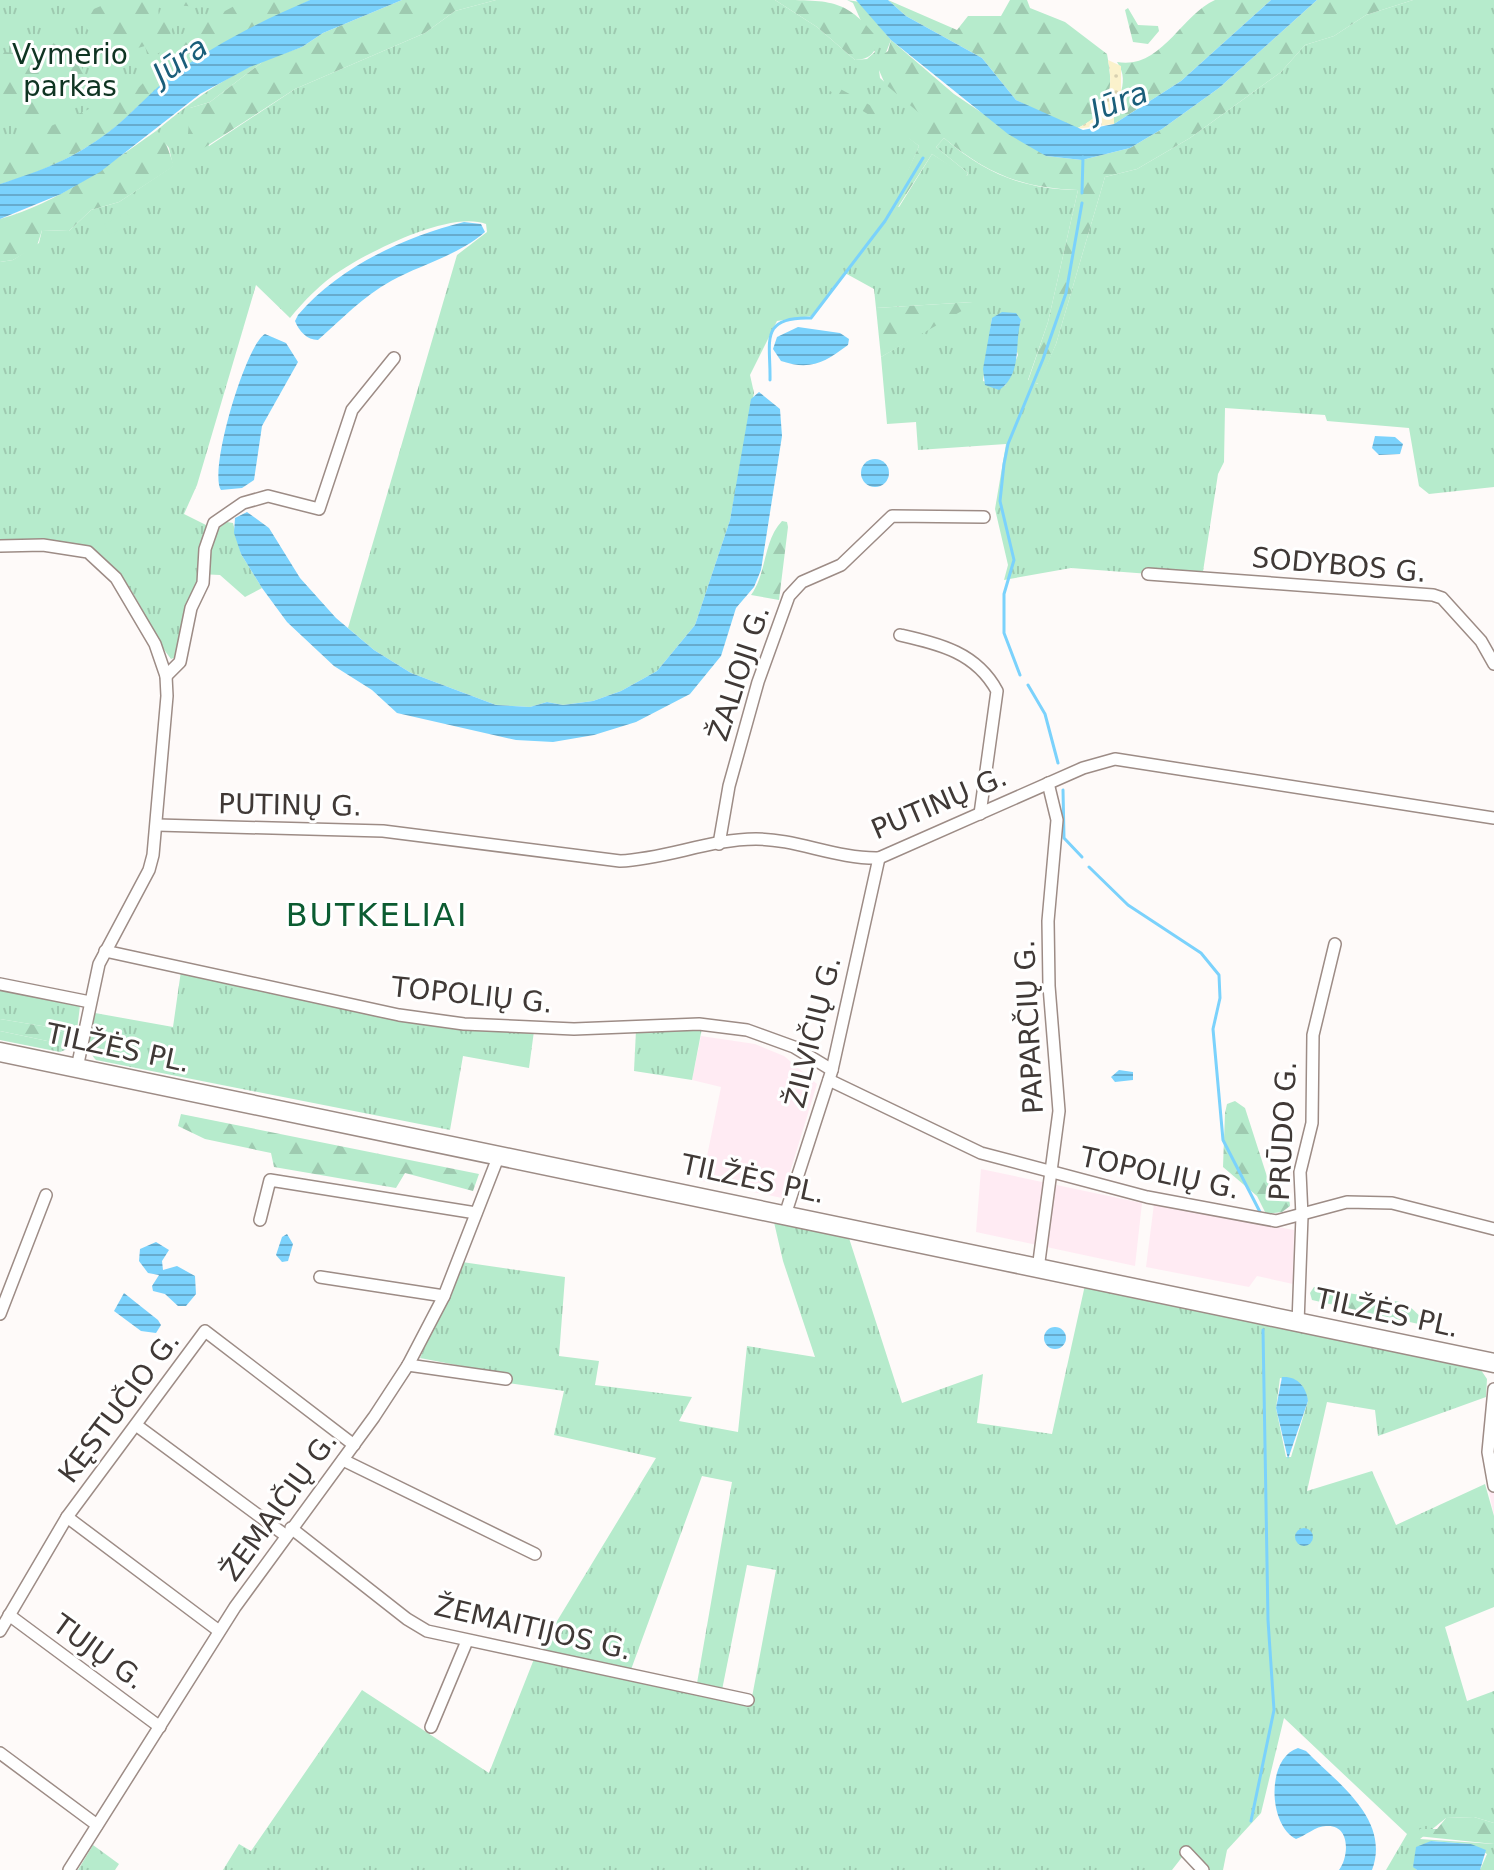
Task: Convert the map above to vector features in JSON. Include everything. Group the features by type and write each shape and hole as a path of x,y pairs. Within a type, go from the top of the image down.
{"highway":[{"name":"TILŽĖS PL.","path":"0,1052 1494,1363"}],"street":[{"path":"166,676 180,662 191,608 203,583 207,536 214,523 243,503 268,496 319,509 347,419 394,358"},
{"name":"ŽALIOJI G.","path":"719,844 729,786 758,682 789,596 802,582 841,565 892,516 984,517"},
{"path":"0,546 35,544 72,548 88,552 101,561 133,605 155,644 166,676 157,825 149,870 105,951 90,1002 77,1068"},
{"name":"SODYBOS G.","path":"1148,574 1433,595 1442,598 1481,641 1494,664"},
{"path":"900,635 959,652 989,677 997,691 980,814"},
{"name":"PUTINŲ G.","path":"157,825 383,831 620,861 654,859 756,839 852,859 879,858 1099,762 1133,760 1494,818"},
{"name":"PAPARČIŲ G.","path":"1038,1269 1059,1111 1049,986 1048,921 1057,820 1048,783"},
{"name":"ŽILVIČIŲ G.","path":"785,1215 830,1075 879,858"},
{"name":"PRŪDO G.","path":"1298,1323 1302,1216 1300,1172 1312,1123 1313,1035 1335,944"},
{"name":"TOPOLIŲ G.","path":"105,951 399,1015 464,1024 574,1029 699,1024 736,1028 781,1042 830,1075 981,1153 1051,1174 1147,1197 1276,1221 1302,1216 1321,1208 1366,1201 1392,1203 1494,1229"},
{"path":"0,984 90,1002"},
{"name":"ŽEMAIČIŲ G.","path":"69,1870 219,1631 408,1365 444,1296 499,1155"},
{"path":"260,1220 270,1180 476,1213"},
{"path":"0,1314 46,1195"},
{"path":"320,1277 444,1296"},
{"name":"KĘSTUČIO G.","path":"0,1631 67,1517 205,1331 354,1445"},
{"path":"408,1365 506,1379"},
{"path":"1494,1389 1488,1452 1494,1486"},
{"name":"ŽEMAITIJOS G.","path":"136,1425 415,1625 467,1641 748,1700"},
{"path":"343,1460 535,1554"},
{"path":"67,1517 219,1631"},
{"name":"TUJŲ G.","path":"9,1615 160,1727"},
{"path":"431,1727 467,1641"},
{"path":"0,1753 97,1825"},
{"path":"1186,1852 1203,1870"}],"shaded area":[{"path":"701,1036 755,1044 784,1056 817,1084 782,1198 702,1181 721,1087 692,1080"},
{"path":"981,1169 1142,1203 1135,1266 976,1232"},
{"path":"1154,1204 1294,1230 1293,1284 1257,1276 1249,1287 1146,1267"},
{"path":"1494,1388 1494,1516 1481,1453 1486,1397"}],"green space":[{"name":"Vymerio parkas","path":"0,0 310,0 249,32 190,69 84,149 44,169 0,184"},
{"path":"115,0 153,0 158,4 159,21 174,23 160,52 148,58 145,46 127,51 124,43 109,43 108,34 88,30 82,23 89,11"},
{"path":"218,0 209,8 175,5 171,1"},
{"path":"253,0 310,0 238,35 187,65 162,83 110,131 84,149 44,169 0,184 0,144 26,137 139,87 160,67 179,36 236,5"},
{"path":"402,0 496,0 455,11 425,33 295,89 193,155 188,134 190,108 210,102 265,60 302,47 323,33"},
{"path":"496,0 775,0 817,27 855,60 867,59 875,52 853,3 847,0 860,2 891,40 879,70 880,78 925,117 908,137 919,146 894,204 899,207 932,154 967,176 968,173 936,147 944,138 975,161 1006,177 1039,187 1078,190 1048,322 1028,380 1038,384 1056,344 1105,177 1137,169 1190,138 1281,72 1305,45 1334,36 1366,15 1413,0 1494,0 1494,487 1429,494 1419,486 1409,428 1327,421 1325,415 1225,408 1224,462 1218,474 1202,578 1071,568 1004,580 1008,565 995,509 1006,444 918,450 916,422 887,424 881,357 973,302 876,308 874,289 845,273 811,316 777,321 750,375 754,393 730,520 695,625 657,671 621,691 593,701 563,705 547,702 530,707 496,705 411,673 374,650 348,628 457,255 487,232 486,224 471,221 453,223 411,235 353,263 320,287 290,318 256,285 197,485 184,514 216,530 227,522 233,523 241,554 262,588 245,597 220,575 199,574 176,657 171,659 124,580 95,554 62,543 0,541 0,262 13,260 39,243 42,230 69,231 91,210 119,202 173,166 169,148 156,131 235,74 265,60 210,102 190,108 209,146 295,89 425,33 455,11","holes":["992,318 1021,320 1014,342 1018,355 1005,386 983,381"]},
{"path":"775,0 837,5 868,27 879,40 877,45 868,57 855,60 817,27"},
{"path":"888,0 957,30 968,16 1001,16 1010,0 1027,0 1030,8 1065,22 1107,54 1110,79 1108,99 1088,122 1076,129 1067,126 1016,100 982,58 906,16"},
{"path":"1215,0 1271,0 1181,81 1114,124 1123,79 1117,62 1146,58"},
{"path":"1317,0 1413,0 1366,15 1334,36 1305,45 1281,72 1190,138 1137,169 1105,177 1056,344 1039,384 1028,381 1048,322 1078,190 1039,186 1006,177 975,161 944,138 936,147 968,173 966,177 932,154 898,207 893,203 919,146 907,137 924,117 885,84 875,61 888,51 891,40 954,94 1046,156 1082,160 1130,148 1162,129 1219,88"},
{"path":"1128,8 1138,25 1158,26 1159,31 1148,44 1133,42 1125,10"},
{"path":"48,41 76,59 84,73 87,91 53,111 20,123 0,106 0,52 22,53"},
{"path":"833,85 890,116 892,120 884,124 830,91 828,86"},
{"path":"156,131 163,135 174,166 119,202 91,210 69,231 42,230 37,246 13,260 0,262 0,219 62,193"},
{"path":"127,213 133,224 109,235 104,224"},
{"path":"974,304 881,357 876,308"},
{"path":"782,521 787,522 788,527 779,600 751,595 760,577 771,538"},
{"path":"181,971 415,1023 534,1031 529,1068 463,1056 450,1130 96,1060 89,1043 95,1013 173,1027"},
{"path":"0,988 80,1006 75,1046 60,1052 0,1040 0,1031 57,1043 71,1035 48,1027 0,1019"},
{"path":"0,1019 48,1027 71,1035 71,1039 57,1043 0,1031"},
{"path":"702,1028 692,1080 634,1071 636,1030"},
{"path":"1235,1101 1245,1108 1272,1192 1289,1197 1290,1206 1282,1212 1266,1214 1257,1196 1223,1167 1225,1113 1227,1104"},
{"path":"181,1114 479,1174 473,1191 405,1173 396,1188 274,1167 271,1153 205,1139 178,1126"},
{"path":"773,1218 848,1235 902,1403 983,1374 977,1423 1052,1434 1085,1285 1479,1367 1487,1379 1486,1397 1378,1436 1375,1410 1327,1402 1307,1491 1372,1471 1396,1525 1485,1484 1494,1516 1494,1607 1445,1627 1467,1701 1494,1691 1494,1823 1474,1817 1446,1818 1420,1839 1494,1844 1494,1870 1480,1870 1487,1854 1471,1844 1431,1841 1413,1866 1417,1870 1386,1870 1407,1834 1284,1718 1261,1813 1227,1850 1223,1870 1203,1870 1186,1852 1172,1870 223,1870 239,1844 251,1851 362,1690 489,1773 534,1659 656,1458 554,1435 564,1391 508,1383 508,1375 420,1358 462,1262 565,1277 559,1356 599,1361 595,1385 692,1397 679,1421 738,1432 747,1346 815,1357 783,1261","holes":["1280,1378 1301,1384 1308,1401 1291,1457 1286,1457 1276,1408","702,1476 732,1482 696,1689 629,1675","747,1565 776,1570 752,1697 722,1690"]},
{"path":"1314,1287 1406,1303 1424,1320 1423,1325 1312,1300 1310,1293"},
{"path":"1474,1817 1494,1823 1494,1844 1417,1836 1420,1829 1437,1829 1446,1818"},
{"path":"93,1845 119,1864 115,1870 78,1870"}],"sand":[{"path":"1108,60 1121,66 1121,101 1114,111 1114,124 1076,129 1095,117 1106,102 1110,83"}],"water":[{"path":"310,0 402,0 323,33 302,47 250,67 200,94 100,172 61,194 0,219 0,184 83,149 118,125 186,65 238,34"},
{"path":"856,0 888,0 906,16 982,58 1016,100 1083,130 1114,124 1181,81 1271,0 1317,0 1219,88 1162,129 1130,148 1082,160 1046,156 1008,134 891,40"},
{"path":"464,222 481,224 485,232 463,247 381,287 318,340 307,337 299,328 295,321 298,315 314,298 353,268 396,245"},
{"path":"1002,312 1016,313 1021,320 1015,367 1012,376 999,390 985,385 983,369 992,318"},
{"path":"798,327 840,333 849,339 848,345 832,356 809,365 781,361 773,349 777,337"},
{"path":"265,334 286,343 298,362 262,426 254,480 242,488 221,490 218,478 220,459 231,409 248,360"},
{"path":"759,392 780,409 782,436 761,570 754,587 736,608 721,656 690,694 636,722 594,735 553,742 516,740 397,713 372,690 334,666 287,622 241,554 234,533 235,518 247,512 269,528 300,578 336,618 374,650 411,673 496,705 530,707 547,702 563,705 593,701 621,691 657,671 695,625 730,520 751,399"},
{"path":"1375,436 1395,437 1403,444 1400,454 1379,455 1372,448"},
{"path":"875,459 885,463 889,473 885,483 875,487 865,483 861,473 865,463"},
{"path":"1119,1070 1133,1072 1133,1080 1115,1082 1111,1077"},
{"path":"287,1234 293,1244 288,1261 282,1262 276,1255 282,1237"},
{"path":"156,1242 169,1250 162,1261 163,1270 177,1266 195,1276 196,1294 186,1306 178,1306 165,1294 153,1291 152,1286 159,1275 148,1273 139,1261 140,1249"},
{"path":"124,1293 158,1320 161,1325 156,1333 141,1331 114,1311"},
{"path":"1055,1327 1063,1330 1066,1338 1063,1346 1055,1349 1047,1346 1044,1338 1047,1330"},
{"path":"1282,1377 1293,1378 1300,1383 1308,1401 1288,1459 1276,1408"},
{"path":"1304,1528 1313,1537 1304,1546 1295,1537"},
{"path":"1298,1748 1306,1751 1346,1789 1368,1818 1376,1852 1372,1870 1339,1870 1346,1850 1340,1830 1326,1826 1296,1839 1280,1820 1274,1792 1276,1777 1280,1764"},
{"path":"1431,1841 1471,1844 1486,1850 1480,1870 1417,1870 1413,1867 1416,1847"}],"waterway":[{"path":"1082,193 1083,157"},
{"path":"770,380 769,344 775,327 782,322 811,318 885,221 923,158"},
{"path":"1020,675 1004,633 1004,594 1014,560 1000,501 1004,464 1008,444 1066,293 1082,203"},
{"path":"1028,685 1045,714 1058,763"},
{"path":"1063,790 1064,838 1082,857"},
{"path":"1089,867 1128,905 1201,953 1219,975 1220,998 1213,1029 1223,1140 1260,1212"},
{"path":"1251,1821 1274,1710 1268,1620 1263,1330"}],"district":[{"name":"BUTKELIAI","path":"377,915"}],"water label":[{"name":"Jūra","path":"180,60"},
{"name":"Jūra","path":"1119,101"}]}
